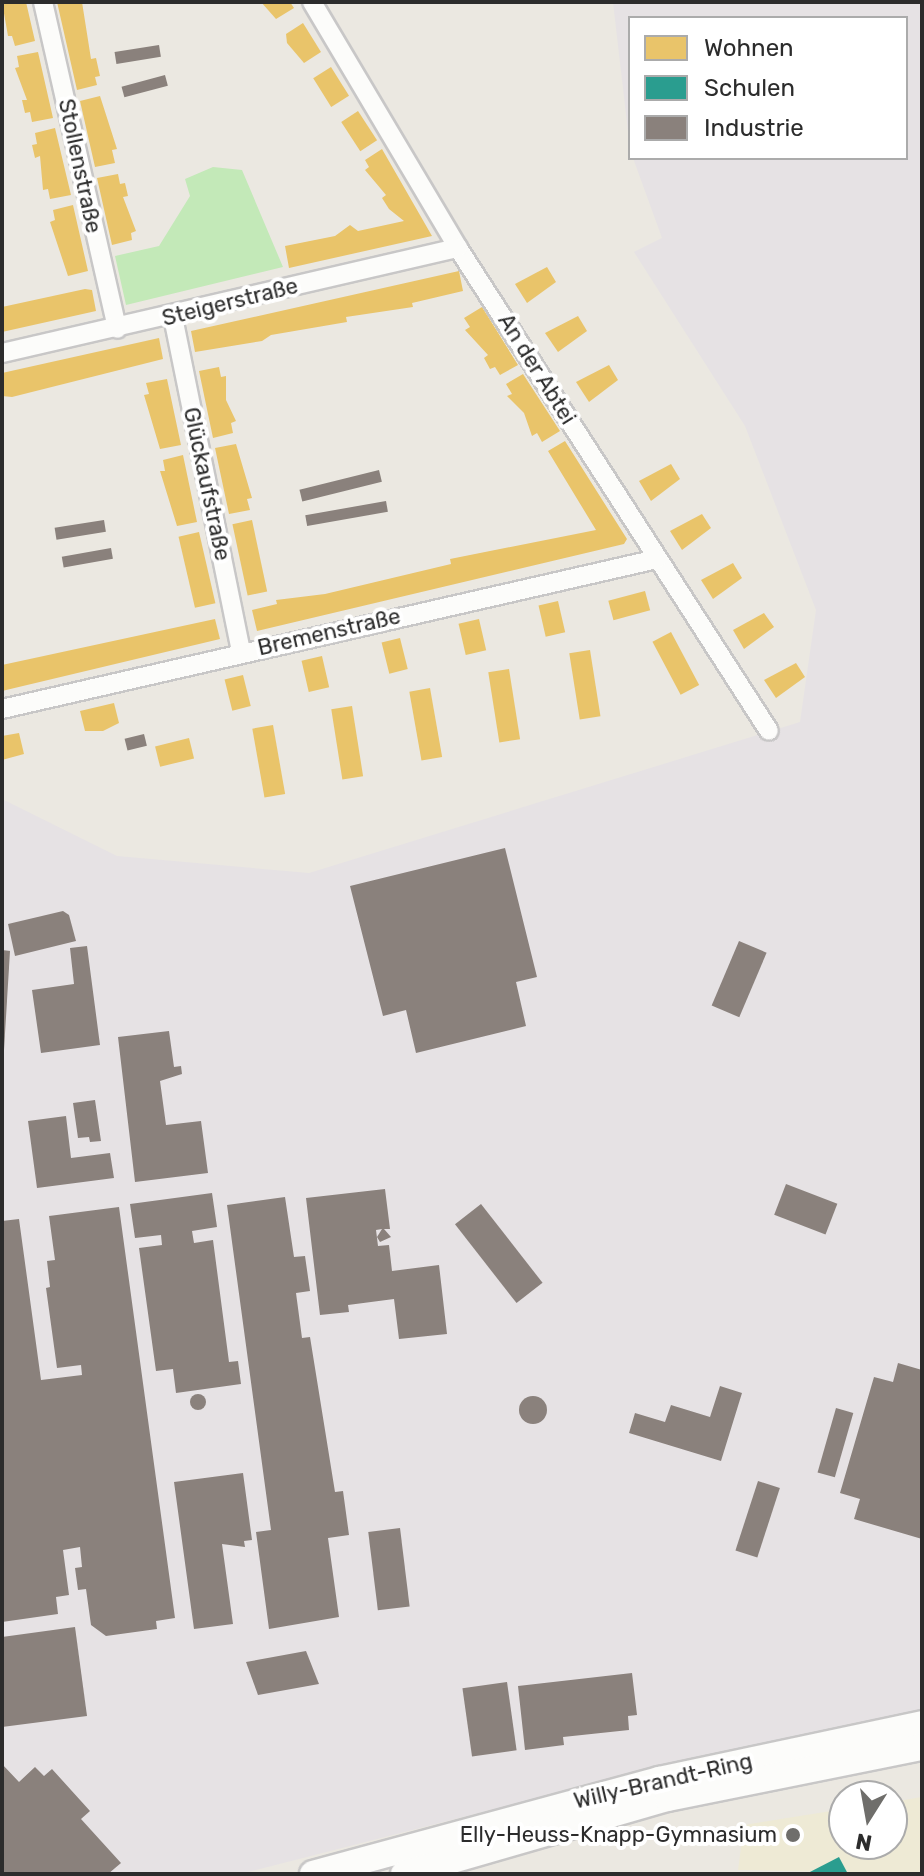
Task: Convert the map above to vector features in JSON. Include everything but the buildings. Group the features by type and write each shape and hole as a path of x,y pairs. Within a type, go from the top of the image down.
{"main road":[{"name":"Willy-Brandt-Ring","path":"313,1874 659,1780 922,1724"},
{"name":"Willy-Brandt-Ring","path":"404,1874 668,1798 922,1747"}],"street":[{"name":"Stollenstraße","path":"43,2 117,329"},
{"name":"An der Abtei","path":"312,2 458,248 769,731"},
{"name":"Steigerstraße","path":"2,353 173,317 458,248"},
{"name":"Glückaufstraße","path":"173,317 241,651"},
{"name":"Bremenstraße","path":"2,709 241,651 657,559"}],"shaded area":[{"path":"613,2 922,2 922,1718 624,1776 240,1874 2,1874 2,799 117,856 309,873 800,722 816,610 745,426 634,252 662,238 634,160 908,160 908,16 628,16 628,132"},
{"name":"Elly-Heuss-Knapp-Gymnasium","path":"922,1797 922,1874 738,1870 744,1825 828,1812 828,1860 908,1860 908,1799"}],"green space":[{"path":"213,167 242,170 283,267 126,305 115,256 159,246 190,196 185,179"}],"place":[{"name":"Elly-Heuss-Knapp-Gymnasium","path":"793,1835"}]}
